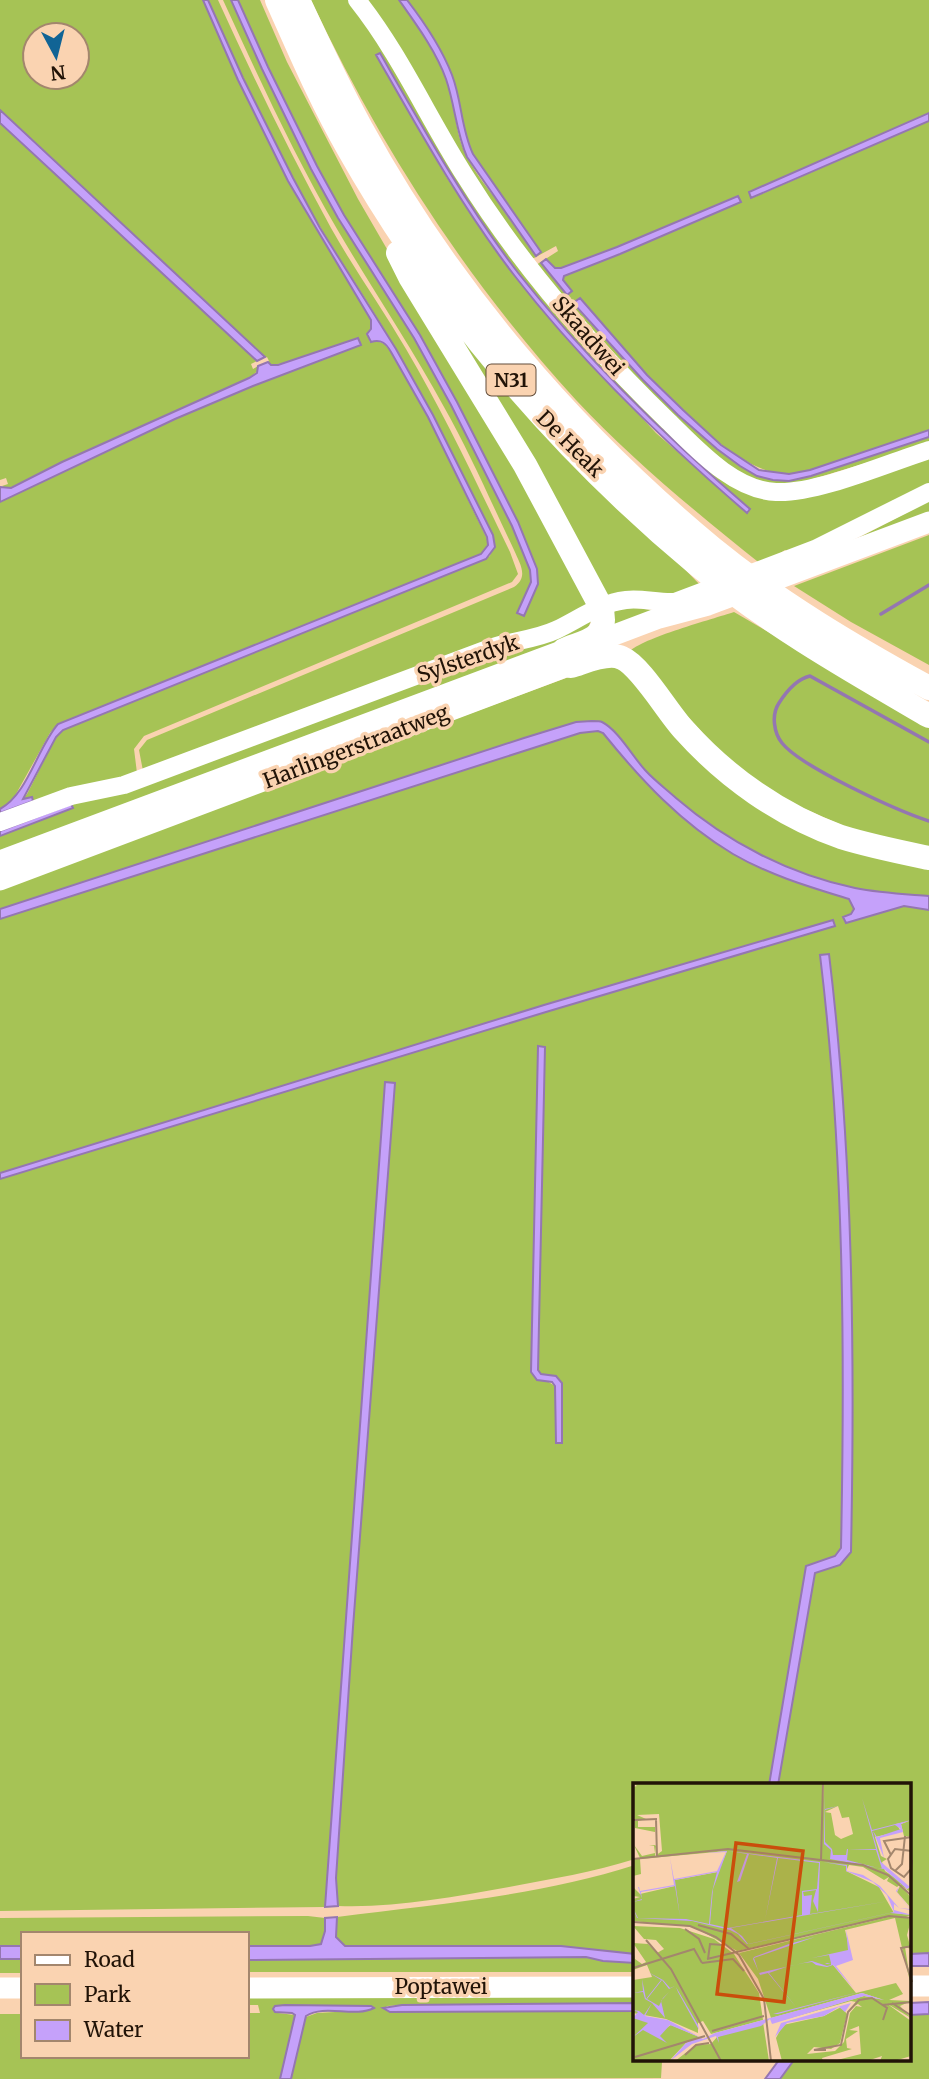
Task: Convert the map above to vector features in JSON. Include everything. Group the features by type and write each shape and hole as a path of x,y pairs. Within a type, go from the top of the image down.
{"highway":[{"name":"De Heak","path":"277,0 346,146 389,216 436,286 530,404 583,459 700,567 772,620 929,716"},
{"name":"De Heak","path":"298,0 328,66 362,130 424,232 468,293 553,396 630,475 713,549 794,607 929,688"},
{"name":"N31","path":"346,146 410,278 525,466 601,607"},
{"name":"N31","path":"553,396 756,564 802,597 929,670"},
{"path":"568,658 602,631 604,623 601,607"},
{"path":"568,658 614,655 623,658 634,666 682,728 704,751 748,788 790,813 841,836 929,858"}],"main road":[{"name":"Harlingerstraatweg","path":"0,880 568,658 601,640 701,599 796,564 929,522"},
{"name":"Harlingerstraatweg","path":"0,861 568,658"},
{"name":"Poptawei","path":"248,1988 633,1987"},
{"path":"0,1988 21,1988"}],"street":[{"name":"Skaadwei","path":"356,0 388,44 466,179 530,269 639,393 723,471 751,487 775,492 803,491 929,450"},
{"path":"796,564 815,549 929,492"},
{"name":"Sylsterdyk","path":"0,822 71,796 124,785 493,647 555,630 601,607 628,599 657,603 701,599"}],"green space":[{"path":"0,0 203,0 238,80 288,181 371,320 371,329 367,334 370,342 382,343 391,352 428,417 488,541 482,554 58,724 50,733 11,803 0,809 0,502 175,419 361,345 358,338 285,363 270,365 265,357 0,110"},
{"path":"208,0 218,0 272,115 331,228 434,399 510,552 518,574 512,582 144,736 134,749 137,773 33,801 32,797 22,800 56,737 63,730 490,556 493,535 446,442 397,351 292,178"},
{"path":"223,0 231,0 311,169 338,218 414,338 512,526 530,570 531,582 518,614 524,616 537,569 518,523 420,335 344,215 317,166 238,0 260,0 287,62 358,199 593,605 554,626 143,771 139,750 147,740 514,587 522,575 521,565 454,424 321,201 277,116"},
{"path":"311,0 348,0 382,47 450,164 626,389 766,497 929,456 929,487 790,553 785,550 762,565 642,465 576,400 536,355 498,308 428,210 337,54","holes":["380,53 463,194 519,274 600,368 658,426 750,509 748,513 656,433 545,313 485,234 447,178 376,55"]},
{"path":"364,0 399,0 414,20 445,77 467,157 492,194 541,252 473,154 452,75 432,36 407,0 929,0 929,113 749,192 752,198 929,121 929,430 815,469 787,474 762,469 734,454 705,431 675,404 580,298 573,303 678,415 717,449 757,476 812,476 929,437 929,444 793,485 762,483 737,473 711,453 655,401 613,358 555,289 536,265 558,251 556,246 529,258 470,176","holes":["738,196 740,202 564,276 563,280 571,291 542,264 547,260 555,268 561,268"]},
{"path":"0,123 257,361 251,364 253,369 258,366 259,370 249,378 7,489 2,486 8,484 6,478 0,480"},
{"path":"416,274 702,587 687,593 603,602"},
{"path":"929,501 929,515 835,550"},
{"path":"929,535 929,665 851,622 794,586"},
{"path":"629,607 660,611 610,632 609,613"},
{"path":"734,612 929,726 929,854 885,844 750,785 629,652 662,635"},
{"path":"594,615 586,632 0,854 0,836 72,808 71,804 0,831 0,825"},
{"path":"614,663 746,789 929,862 929,896 874,891 827,881 775,862 750,849 703,820 680,802 651,777 601,722 524,738 0,909 0,888 601,665"},
{"path":"598,731 603,733 647,784 679,814 733,854 790,880 849,899 854,909 851,914 904,906 929,910 929,1953 912,1954 912,1783 778,1783 815,1573 851,1552 852,1327 848,1177 829,954 820,955 834,1103 841,1252 841,1548 835,1556 806,1566 769,1783 633,1783 633,1860 572,1875 445,1898 402,1904 338,1906 336,1878 353,1627 395,1084 385,1082 325,1907 0,1911 0,1179 835,926 833,920 544,1005 0,1173 0,919 580,733","holes":["539,1046 545,1047 538,1370 541,1374 556,1376 556,1442 555,1386 531,1371"]},
{"path":"633,1866 633,1954 561,1946 344,1946 337,1943 337,1917 525,1892"},
{"path":"308,1916 325,1918 325,1931 322,1944 310,1946 248,1946 248,1932 21,1932 21,1946 0,1946 0,1918"},
{"path":"586,1957 633,1963 633,1972 248,1972 248,1960"},
{"path":"0,1959 21,1959 21,1973 0,1973"},
{"path":"633,1993 633,2003 402,2005 387,2006 384,2010 633,2011 633,2062 662,2062 661,2078 291,2079 306,2017 317,2013 371,2010 278,2013 295,2015 280,2079 0,2079 0,2014 21,2014 21,2058 248,2058 248,2013 260,2013 258,2005 248,2005 248,1994"},
{"path":"929,2014 929,2079 780,2079 793,2062 912,2062 912,2015"}],"water":[{"path":"203,0 208,0 243,78 320,228 396,349 433,415 493,535 495,547 486,559 63,730 56,737 23,799 32,797 33,801 0,813 0,809 18,793 58,724 481,554 488,545 487,537 428,417 391,352 383,342 371,342 367,334 371,329 371,320 288,181 238,80"},
{"path":"231,0 238,0 317,166 344,215 420,335 518,522 537,569 538,584 524,616 517,613 531,582 530,570 512,526 414,338 338,218 311,169"},
{"path":"399,0 407,0 443,55 452,75 473,154 541,252 536,256 467,157 442,69"},
{"path":"380,53 463,194 519,274 600,368 658,426 750,509 747,513 624,400 567,339 514,275 441,167 376,55"},
{"path":"0,110 265,357 257,361 0,123"},
{"path":"929,113 929,121 751,198 749,192"},
{"path":"738,196 741,202 564,276 563,280 572,291 567,295 541,263 546,259 555,268 561,268"},
{"path":"580,298 647,375 683,410 721,445 759,470 789,474 810,470 929,430 929,437 789,481 757,476 717,449 643,380 573,303"},
{"path":"358,338 361,345 175,419 0,502 0,487 11,488 62,462 249,378 257,373 258,366 268,362 278,365"},
{"path":"592,721 608,726 656,781 716,829 738,842 783,865 830,882 874,891 929,896 929,910 904,906 846,923 843,917 851,914 854,909 849,899 761,868 714,842 663,800 603,733 598,731 580,733 0,919 0,909 524,738 576,722"},
{"path":"71,804 73,808 0,836 0,831"},
{"path":"833,920 835,926 0,1179 0,1173 544,1005"},
{"path":"829,954 848,1178 853,1402 851,1552 840,1565 815,1573 778,1783 769,1783 806,1566 835,1556 841,1548 841,1251 834,1103 820,955"},
{"path":"538,1046 545,1047 538,1370 541,1374 556,1376 562,1383 562,1443 556,1443 555,1386 552,1382 537,1380 531,1372"},
{"path":"385,1082 395,1083 353,1627 336,1878 338,1906 325,1907"},
{"path":"337,1917 336,1937 345,1946 561,1946 633,1954 633,1963 586,1957 248,1960 248,1946 321,1944 325,1918"},
{"path":"0,1946 21,1946 21,1959 0,1959"},
{"path":"929,1953 929,1966 912,1966 912,1954"},
{"path":"929,2002 929,2014 912,2015 912,2003"},
{"path":"633,2003 633,2011 390,2012 383,2008 402,2005"},
{"path":"275,2006 374,2008 358,2012 322,2011 306,2016 291,2079 280,2079 295,2015 275,2012 273,2009"},
{"path":"778,2062 793,2062 780,2079 765,2079"}],"waterway":[{"path":"881,614 929,585"},
{"path":"929,742 810,676 788,690 775,713 777,734 792,753 851,787 929,821"}]}
